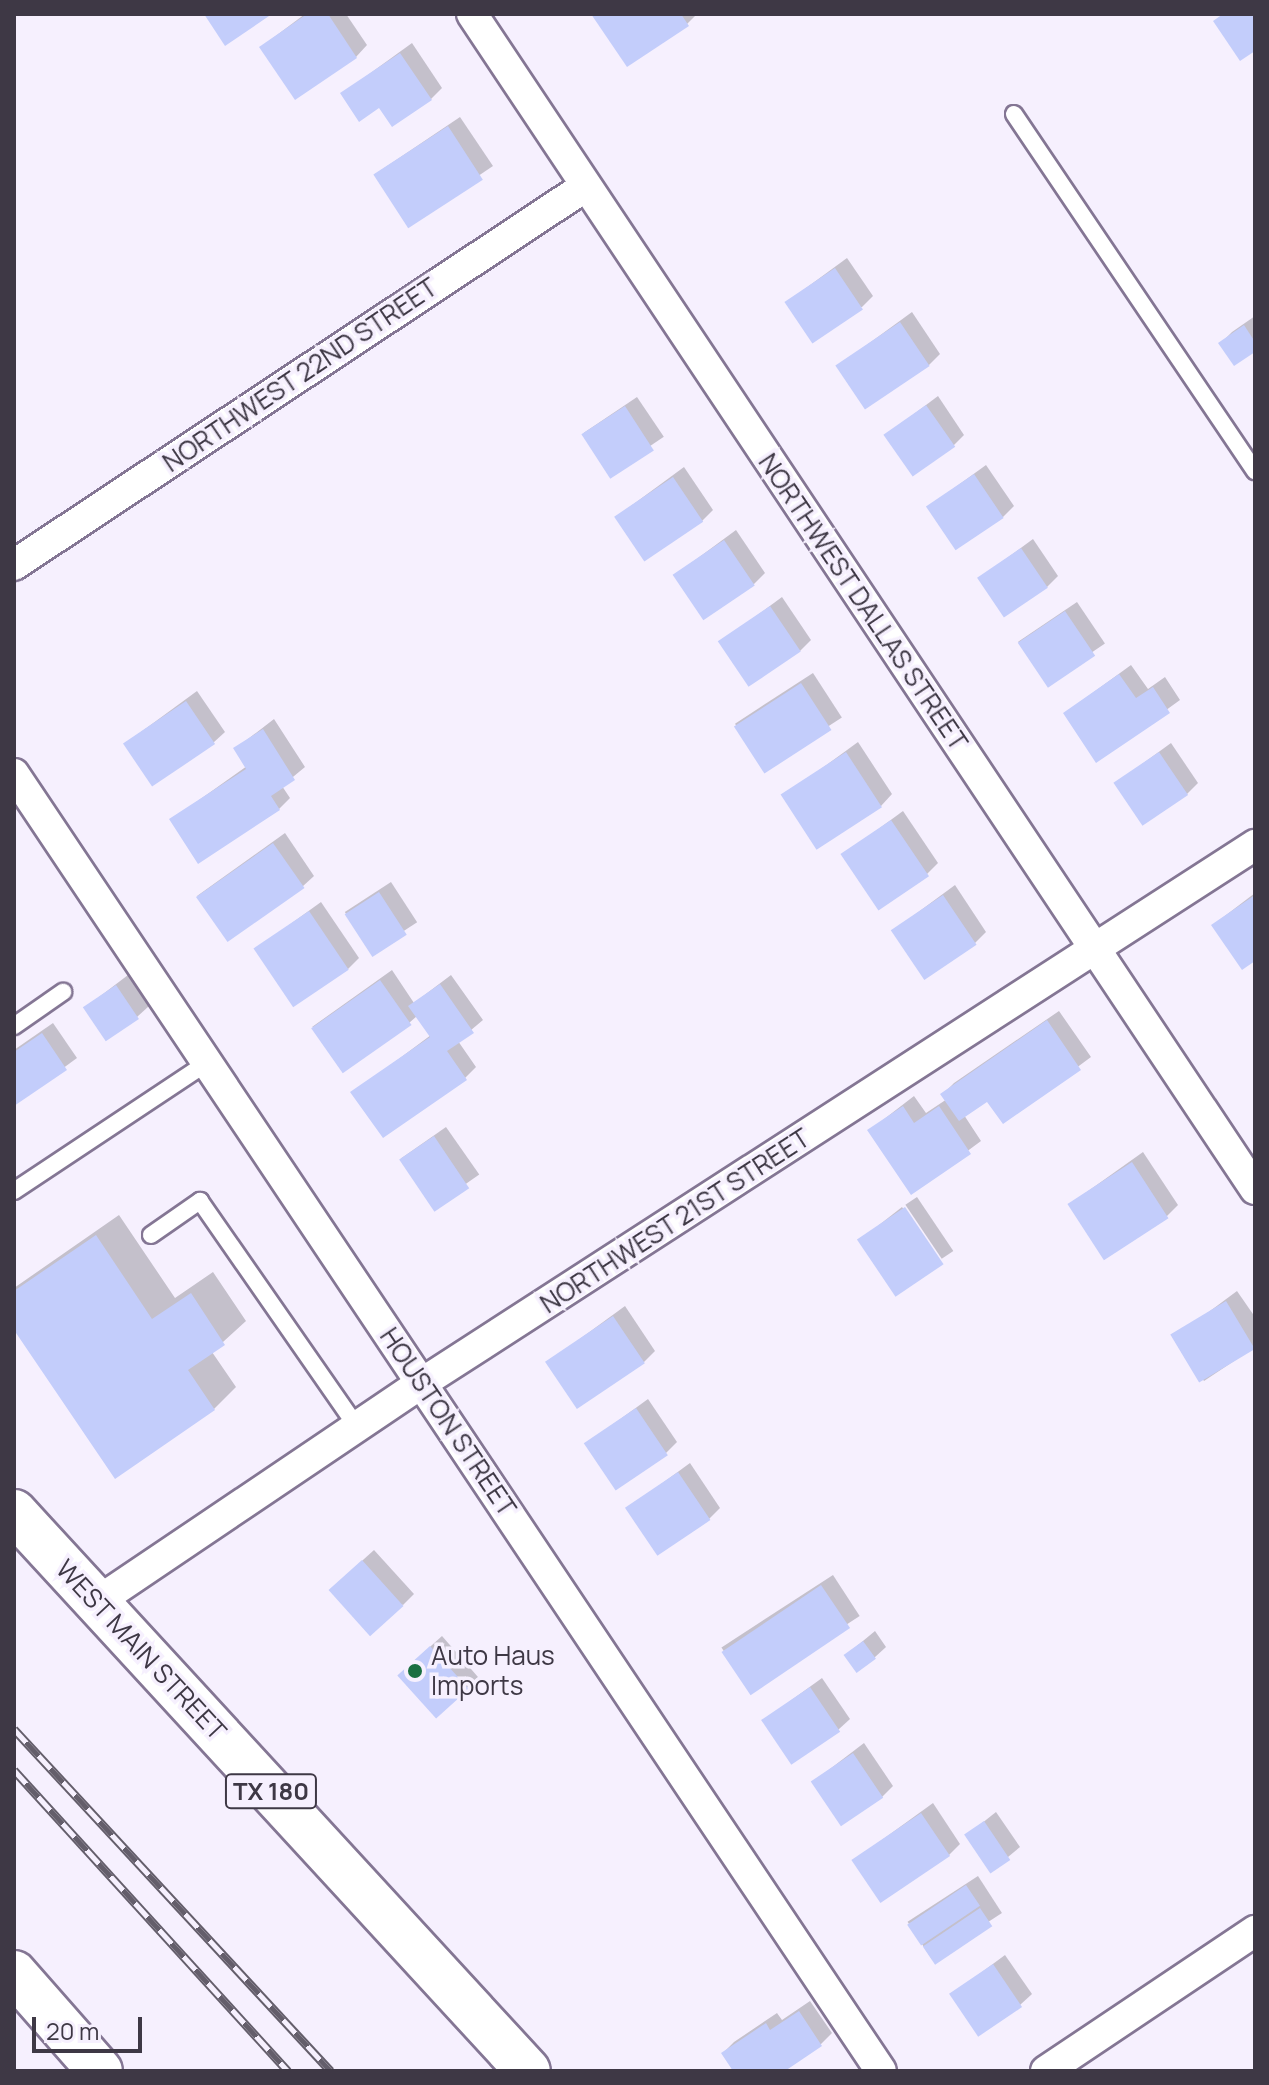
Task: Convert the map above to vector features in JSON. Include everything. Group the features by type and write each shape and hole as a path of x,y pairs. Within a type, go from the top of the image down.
{"main road":[{"name":"WEST MAIN STREET","path":"14,1512 528,2071"},
{"path":"14,1973 100,2071"}],"street":[{"name":"NORTHWEST DALLAS STREET","path":"472,14 1255,1189"},
{"name":"NORTHWEST 22ND STREET","path":"14,565 586,186"},
{"name":"HOUSTON STREET","path":"14,774 881,2071"},
{"name":"NORTHWEST 21ST STREET","path":"97,1602 422,1383 1096,951 1255,845"},
{"path":"1046,2071 1255,1931"}],"lane":[{"path":"1014,114 1255,471"},
{"path":"14,1026 63,992"},
{"path":"14,1191 205,1064"},
{"path":"151,1235 200,1201 357,1427"}],"building":[{"path":"204,14 272,14 225,46"},
{"path":"307,14 328,14 357,58 295,100 259,47"},
{"path":"591,14 681,14 689,26 627,67"},
{"path":"1223,14 1255,14 1255,51 1240,61 1213,21"},
{"path":"400,53 432,100 392,127 379,108 359,122 340,93"},
{"path":"448,126 483,180 408,228 373,174"},
{"path":"835,268 863,309 812,344 784,302"},
{"path":"900,322 930,366 865,410 835,366"},
{"path":"1244,325 1255,342 1255,352 1234,366 1218,343"},
{"path":"926,405 955,447 913,477 883,435"},
{"path":"625,406 654,450 610,479 581,434"},
{"path":"974,474 1004,518 956,550 926,506"},
{"path":"673,477 703,522 644,561 614,517"},
{"path":"724,540 755,586 703,620 673,575"},
{"path":"1021,548 1048,588 1004,617 977,578"},
{"path":"770,606 801,652 749,687 718,641"},
{"path":"1065,611 1095,656 1048,688 1018,643"},
{"path":"1119,674 1136,698 1153,687 1170,713 1096,763 1063,713"},
{"path":"801,683 831,730 764,774 734,727"},
{"path":"186,701 215,744 152,787 123,743"},
{"path":"263,729 295,780 271,796 280,810 198,864 169,819 246,769 233,748"},
{"path":"846,752 882,807 817,850 781,794"},
{"path":"1159,752 1188,795 1142,826 1113,783"},
{"path":"891,820 929,876 878,910 840,854"},
{"path":"273,843 305,888 228,942 196,897"},
{"path":"379,892 407,935 372,957 345,914"},
{"path":"943,895 977,945 924,980 891,930"},
{"path":"1255,895 1255,961 1242,970 1211,925"},
{"path":"309,911 349,970 293,1007 253,948"},
{"path":"380,980 412,1025 343,1073 311,1028"},
{"path":"440,984 474,1033 447,1051 467,1080 383,1138 350,1092 430,1037 408,1006"},
{"path":"116,985 139,1019 106,1041 83,1007"},
{"path":"1047,1020 1081,1070 1003,1124 987,1102 959,1121 940,1094"},
{"path":"42,1033 67,1070 14,1106 14,1052"},
{"path":"903,1106 914,1123 939,1106 971,1154 911,1195 867,1130"},
{"path":"434,1136 469,1188 434,1212 399,1159"},
{"path":"1132,1162 1168,1218 1104,1260 1067,1204"},
{"path":"905,1207 944,1264 896,1297 857,1239"},
{"path":"96,1235 152,1319 191,1293 225,1345 188,1370 215,1410 115,1479 14,1330 14,1291"},
{"path":"1226,1301 1255,1349 1199,1382 1170,1334"},
{"path":"613,1316 645,1363 577,1409 545,1362"},
{"path":"636,1408 668,1455 616,1490 584,1443"},
{"path":"678,1472 710,1520 657,1556 625,1508"},
{"path":"362,1560 403,1606 370,1636 329,1590"},
{"path":"821,1585 850,1628 751,1695 722,1652"},
{"path":"863,1641 876,1659 857,1673 844,1655"},
{"path":"430,1646 469,1689 436,1719 397,1675"},
{"path":"810,1687 840,1732 791,1765 761,1720"},
{"path":"853,1753 883,1798 841,1826 811,1782"},
{"path":"921,1813 950,1856 880,1903 851,1860"},
{"path":"984,1821 1010,1860 990,1873 964,1834"},
{"path":"966,1885 980,1906 921,1945 907,1925"},
{"path":"980,1908 992,1926 935,1965 923,1947"},
{"path":"993,1964 1022,2007 978,2037 949,1994"},
{"path":"799,2011 822,2046 785,2071 733,2071 721,2053 766,2023 770,2030"}],"railway":[{"path":"14,1729 331,2071"},
{"path":"14,1770 288,2071"}],"place":[{"name":"Auto Haus Imports","path":"415,1671"}]}
